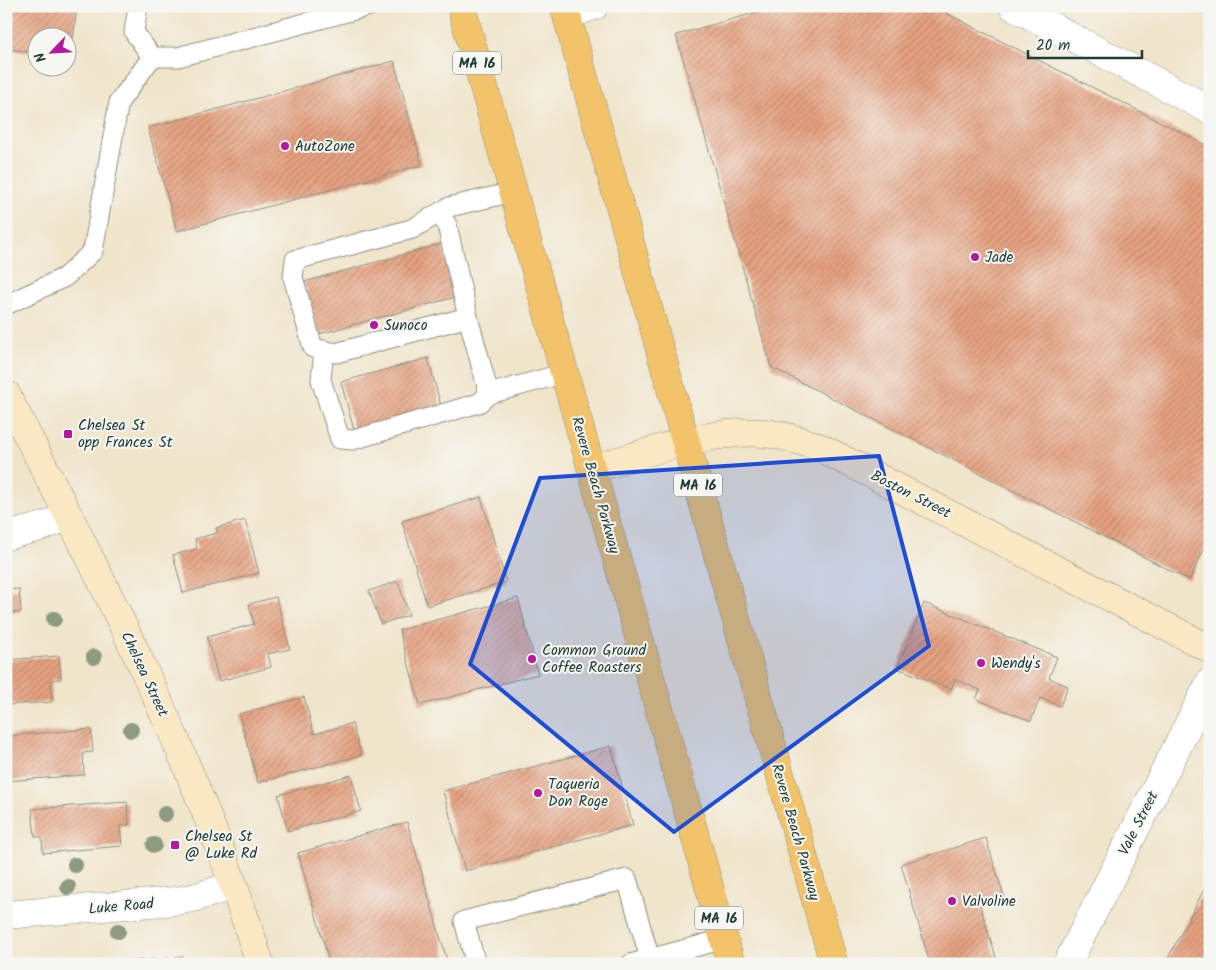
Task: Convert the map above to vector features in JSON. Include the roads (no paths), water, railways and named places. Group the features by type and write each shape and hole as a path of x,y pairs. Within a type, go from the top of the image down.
{"highway":[{"name":"Revere Beach Parkway","path":"461,6 728,951"},
{"name":"Revere Beach Parkway","path":"565,11 834,964"}],"street":[{"path":"565,11 594,6"},
{"path":"1013,6 1210,110"},
{"name":"Chelsea Street","path":"6,394 69,516 155,694 214,831 260,964"},
{"name":"Boston Street","path":"592,469 686,442 731,433 756,432 785,436 821,448 1210,649"},
{"path":"6,536 44,526 69,516"},
{"name":"Vale Street","path":"1067,964 1210,682"},
{"name":"Luke Road","path":"6,915 175,901 193,898 233,886"}],"lane":[{"path":"138,6 134,32 152,57"},
{"path":"152,57 178,57 369,6"},
{"path":"6,305 65,277 93,251 119,102 152,57"},
{"path":"468,317 336,353 313,348 293,277 296,260 412,229 449,207 513,192"},
{"path":"440,213 446,225 489,394"},
{"path":"324,350 321,380 340,439 353,440 479,403 489,394 564,373"},
{"path":"476,964 464,921 628,879 650,959"},
{"path":"631,964 650,959 728,951"}],"place":[{"name":"AutoZone","path":"285,146"},
{"name":"Jade","path":"975,257"},
{"name":"Sunoco","path":"374,325"},
{"name":"Chelsea St opp Frances St","path":"68,434"},
{"name":"Common Ground Coffee Roasters","path":"532,659"},
{"name":"Wendy's","path":"981,663"},
{"name":"Taqueria Don Roge","path":"538,793"},
{"name":"Chelsea St @ Luke Rd","path":"175,845"},
{"name":"Valvoline","path":"952,901"}]}
